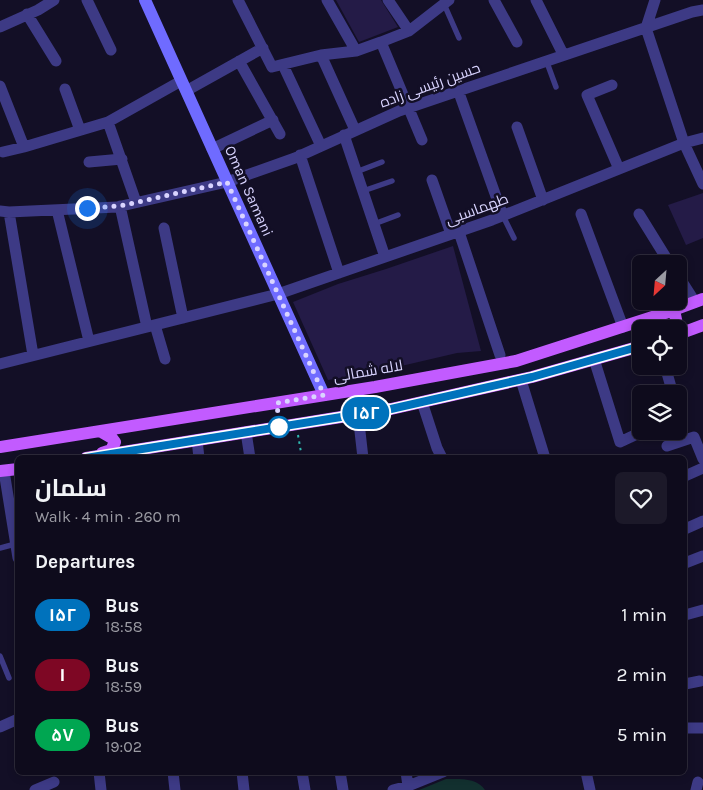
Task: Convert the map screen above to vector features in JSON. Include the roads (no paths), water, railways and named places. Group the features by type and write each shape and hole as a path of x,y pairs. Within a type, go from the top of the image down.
{"main road":[{"name":"لاله شمالی","path":"0,447 324,395 516,361 674,310"},
{"path":"674,310 676,320"},
{"path":"687,330 703,325"},
{"path":"123,455 152,447 422,402 521,380 632,349"},
{"path":"152,447 140,439 139,434 146,427 162,421"},
{"path":"95,455 111,450 114,447 115,442 112,438 100,431"},
{"path":"2,471 15,469"}],"street":[{"path":"0,27 32,8 54,0"},
{"path":"87,0 111,50"},
{"name":"Oman Samani","path":"145,0 324,395"},
{"path":"238,0 263,48 278,66 321,146"},
{"path":"388,0 409,31"},
{"path":"494,0 517,42"},
{"path":"536,0 563,54"},
{"path":"655,0 646,28 684,143 703,184"},
{"path":"328,1 356,51"},
{"path":"278,66 321,55 356,51 381,42 409,31 445,1"},
{"path":"32,8 56,60"},
{"name":"حسین رئیسی زاده","path":"4,212 120,206 227,182 300,156 408,108 563,54 703,10"},
{"path":"381,42 422,140"},
{"path":"3,152 108,122 240,61 263,48"},
{"path":"321,55 355,130"},
{"path":"240,61 280,134"},
{"path":"612,84 587,95 619,169"},
{"path":"0,86 24,147"},
{"path":"65,88 80,130"},
{"path":"458,90 503,216"},
{"path":"212,149 273,120"},
{"path":"108,122 136,202"},
{"path":"517,127 543,200"},
{"path":"344,136 385,257"},
{"name":"طهماسبی","path":"0,364 278,294 503,216 684,143 703,138"},
{"path":"300,156 339,273"},
{"path":"89,162 122,159"},
{"path":"432,180 455,233 500,355"},
{"path":"120,206 151,326 165,360"},
{"path":"57,210 89,341"},
{"path":"4,212 33,355"},
{"path":"581,214 623,326"},
{"path":"639,214 664,255"},
{"path":"164,228 182,318"},
{"path":"688,288 699,301"},
{"path":"594,360 620,442 632,436"},
{"path":"521,380 544,455"},
{"path":"422,402 440,455"},
{"path":"358,414 363,455"},
{"path":"246,432 250,455"},
{"path":"666,446 694,437 703,459"},
{"path":"197,440 199,455"},
{"path":"687,475 703,468"},
{"path":"2,471 15,544"},
{"path":"687,527 703,521"},
{"path":"687,562 703,556"},
{"path":"687,614 703,610"},
{"path":"687,684 700,681"},
{"path":"0,727 15,720"},
{"path":"687,728 703,728"},
{"path":"99,775 101,790"},
{"path":"174,775 176,790"},
{"path":"242,775 244,790"},
{"path":"302,775 305,790"},
{"path":"340,775 343,790"},
{"path":"406,775 408,786"},
{"path":"393,790 436,775"},
{"path":"587,775 590,790"},
{"path":"34,790 54,782"}],"lane":[{"path":"445,1 459,38"},
{"path":"546,60 556,87"},
{"path":"356,172 382,162"},
{"path":"363,191 392,181"},
{"path":"374,224 398,215"},
{"path":"503,216 514,238"},
{"path":"0,548 15,544"},
{"path":"0,656 9,678"}]}
